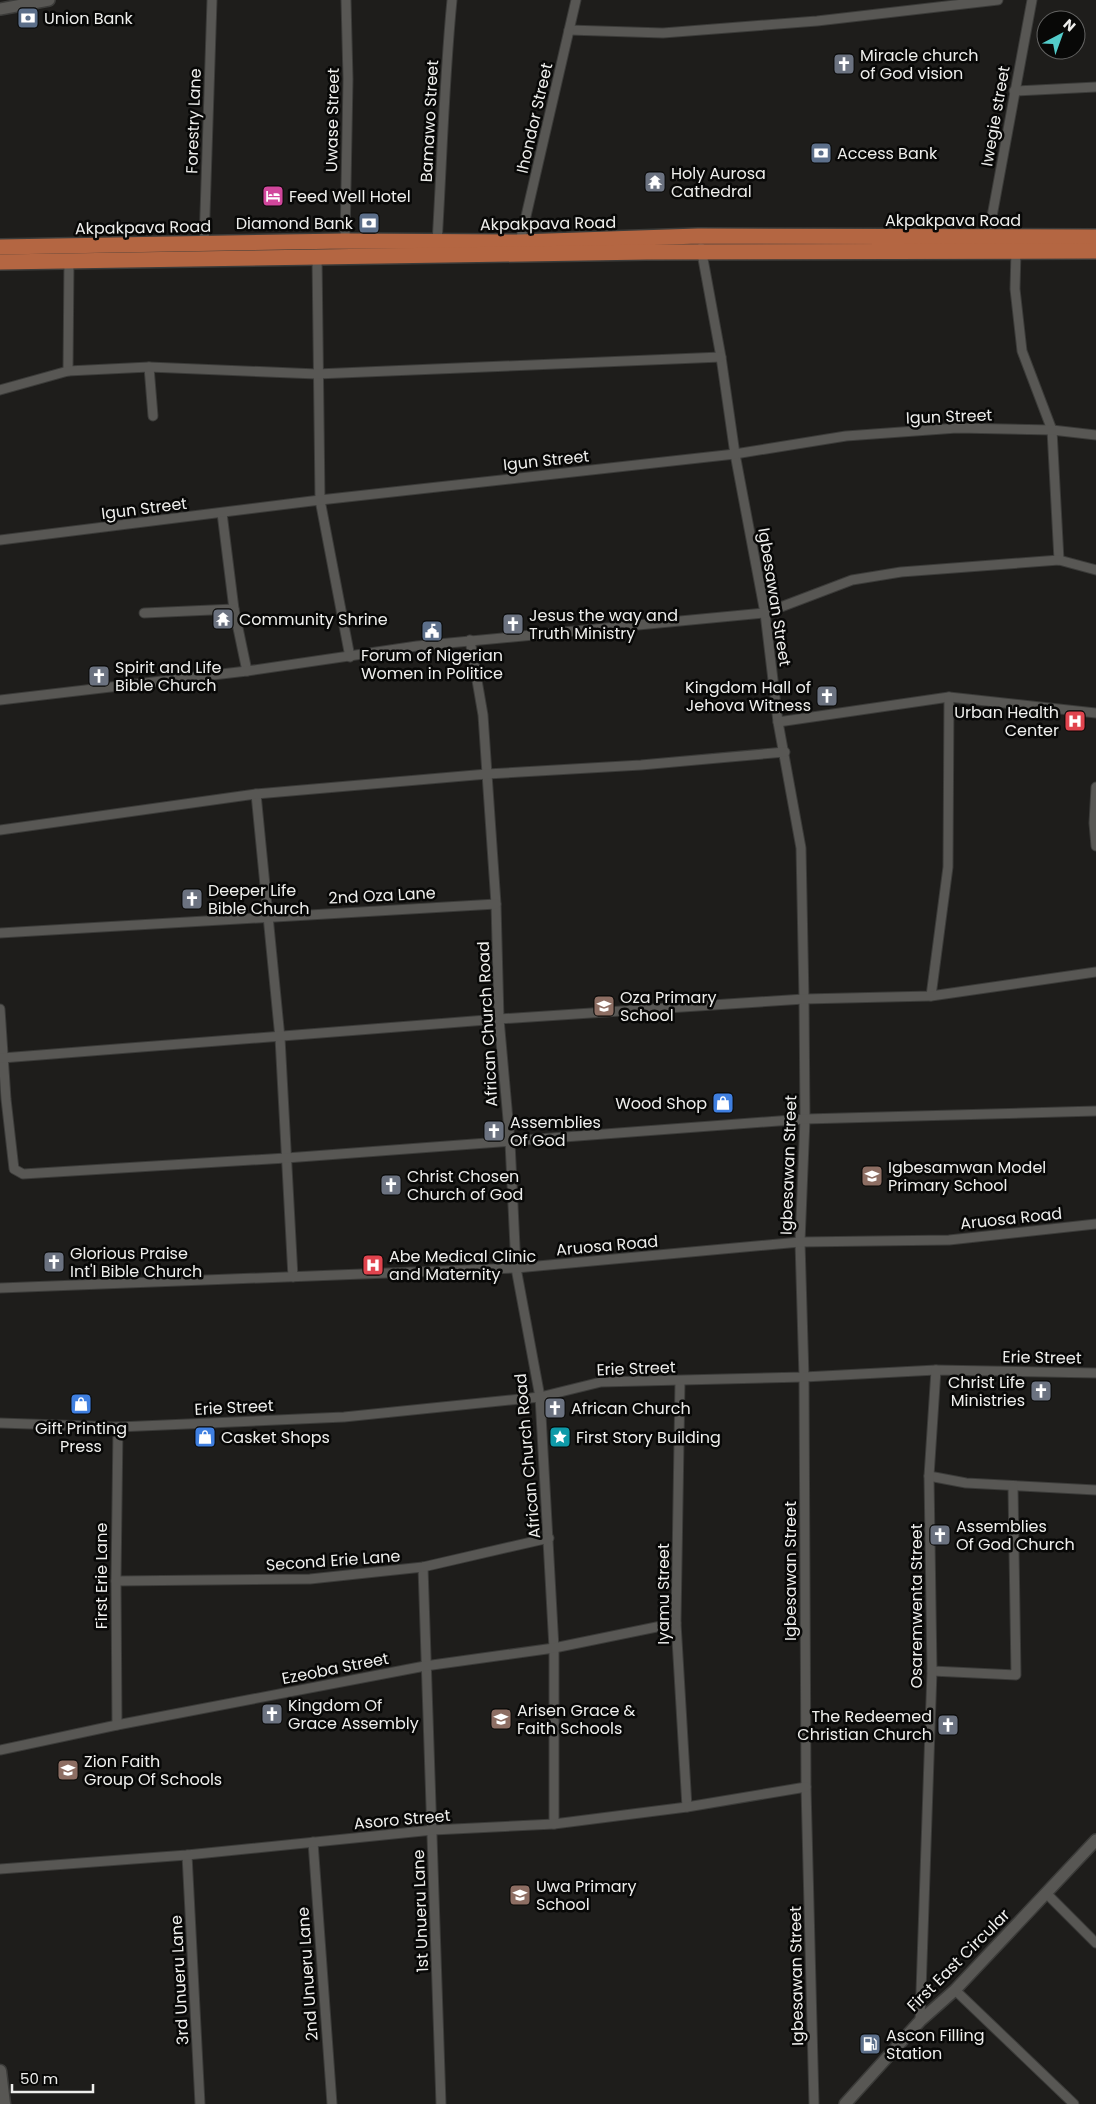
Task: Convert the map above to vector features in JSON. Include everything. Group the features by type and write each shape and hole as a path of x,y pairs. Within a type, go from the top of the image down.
{"highway":[{"name":"Akpakpava Road","path":"0,247 344,241 520,242 698,236 1096,237"},
{"name":"Akpakpava Road","path":"0,262 702,252 1096,251"}],"main road":[{"path":"0,2071 4,2104"}],"street":[{"name":"Forestry Lane","path":"204,244 212,0"},
{"name":"Uwase Street","path":"344,241 348,79 346,0"},
{"name":"Bamawo Street","path":"437,243 445,105 444,78 452,0"},
{"name":"Ihondor Street","path":"520,242 576,0"},
{"path":"569,30 663,33 817,21 998,0"},
{"name":"Iwegie street","path":"988,238 1032,0"},
{"path":"0,9 42,1"},
{"path":"1014,91 1096,87"},
{"name":"Igbesawan Street","path":"698,236 721,357 735,454 765,613 778,722 801,848 805,1119 800,1242 804,1377 806,1787 814,2104"},
{"path":"1016,251 1015,288 1022,351 1052,430 1059,560"},
{"path":"317,256 320,500 350,657"},
{"path":"68,371 69,260"},
{"path":"0,390 68,371 149,366 317,374 721,357"},
{"path":"149,366 153,416"},
{"name":"Igun Street","path":"0,540 320,500 735,454 846,436 948,428 1052,430 1096,435"},
{"path":"222,513 234,608 247,671"},
{"path":"0,700 247,671 470,640 765,613 862,579 901,572 1059,560 1096,570"},
{"path":"144,613 234,608"},
{"name":"African Church Road","path":"470,640 482,715 487,774 496,904 499,1019 510,1142 516,1268 540,1396 554,1648 554,1824"},
{"path":"931,996 948,867 948,697"},
{"path":"778,722 948,697 1096,713"},
{"path":"0,830 256,794 487,774 641,765 785,752"},
{"path":"1096,787 1094,823 1096,846"},
{"path":"256,794 266,916 280,1038 293,1277"},
{"name":"2nd Oza Lane","path":"0,932 496,904"},
{"path":"2,1058 280,1038 499,1019 804,999 931,996 1096,972"},
{"path":"0,1008 3,1099 14,1169 23,1174 286,1158 805,1119 1096,1111"},
{"name":"Aruosa Road","path":"0,1288 516,1268 800,1242 949,1240 1096,1224"},
{"name":"Erie Street","path":"0,1423 118,1427 344,1417 540,1396 601,1382 804,1377 936,1370 1096,1373"},
{"name":"Osaremwenta Street","path":"920,2021 932,1671 929,1476 936,1370"},
{"name":"Iyamu Street","path":"680,1381 676,1623 687,1807"},
{"name":"First Erie Lane","path":"117,1724 118,1427"},
{"path":"929,1476 966,1483 1013,1487 1096,1490"},
{"path":"932,1671 1016,1675 1013,1487"},
{"name":"Second Erie Lane","path":"116,1581 310,1579 423,1567 549,1538"},
{"name":"1st Unueru Lane","path":"423,1567 441,2104"},
{"name":"Ezeoba Street","path":"0,1750 117,1724 425,1666 554,1648 676,1623"},
{"name":"Asoro Street","path":"0,1869 187,1855 433,1830 554,1824 687,1807 806,1787"},
{"name":"First East Circular","path":"845,2104 920,2021 955,1990 1096,1840"},
{"name":"2nd Unueru Lane","path":"313,1842 332,2104"},
{"name":"3rd Unueru Lane","path":"187,1855 200,2104"},
{"path":"1046,1893 1096,1943"},
{"path":"955,1990 1074,2104"}],"place":[{"name":"Union Bank","path":"28,18"},
{"name":"Miracle church of God vision","path":"844,64"},
{"name":"Access Bank","path":"821,153"},
{"name":"Holy Aurosa Cathedral","path":"655,182"},
{"name":"Feed Well Hotel","path":"273,196"},
{"name":"Diamond Bank","path":"369,223"},
{"name":"Community Shrine","path":"223,619"},
{"name":"Jesus the way and Truth Ministry","path":"513,624"},
{"name":"Forum of Nigerian Women in Politice","path":"432,631"},
{"name":"Spirit and Life Bible Church","path":"99,676"},
{"name":"Kingdom Hall of Jehova Witness","path":"827,696"},
{"name":"Urban Health Center","path":"1075,721"},
{"name":"Deeper Life Bible Church","path":"192,899"},
{"name":"Oza Primary School","path":"604,1006"},
{"name":"Wood Shop","path":"723,1103"},
{"name":"Assemblies Of God","path":"494,1131"},
{"name":"Igbesamwan Model Primary School","path":"872,1176"},
{"name":"Christ Chosen Church of God","path":"391,1185"},
{"name":"Glorious Praise Int'l Bible Church","path":"54,1262"},
{"name":"Abe Medical Clinic and Maternity","path":"373,1265"},
{"name":"Christ Life Ministries","path":"1041,1391"},
{"name":"Gift Printing Press","path":"81,1404"},
{"name":"African Church","path":"555,1408"},
{"name":"Casket Shops","path":"205,1437"},
{"name":"First Story Building","path":"560,1437"},
{"name":"Assemblies Of God Church","path":"940,1535"},
{"name":"Kingdom Of Grace Assembly","path":"272,1714"},
{"name":"Arisen Grace & Faith Schools","path":"501,1719"},
{"name":"The Redeemed Christian Church","path":"948,1725"},
{"name":"Zion Faith Group Of Schools","path":"68,1770"},
{"name":"Uwa Primary School","path":"520,1895"},
{"name":"Ascon Filling Station","path":"870,2044"}]}
